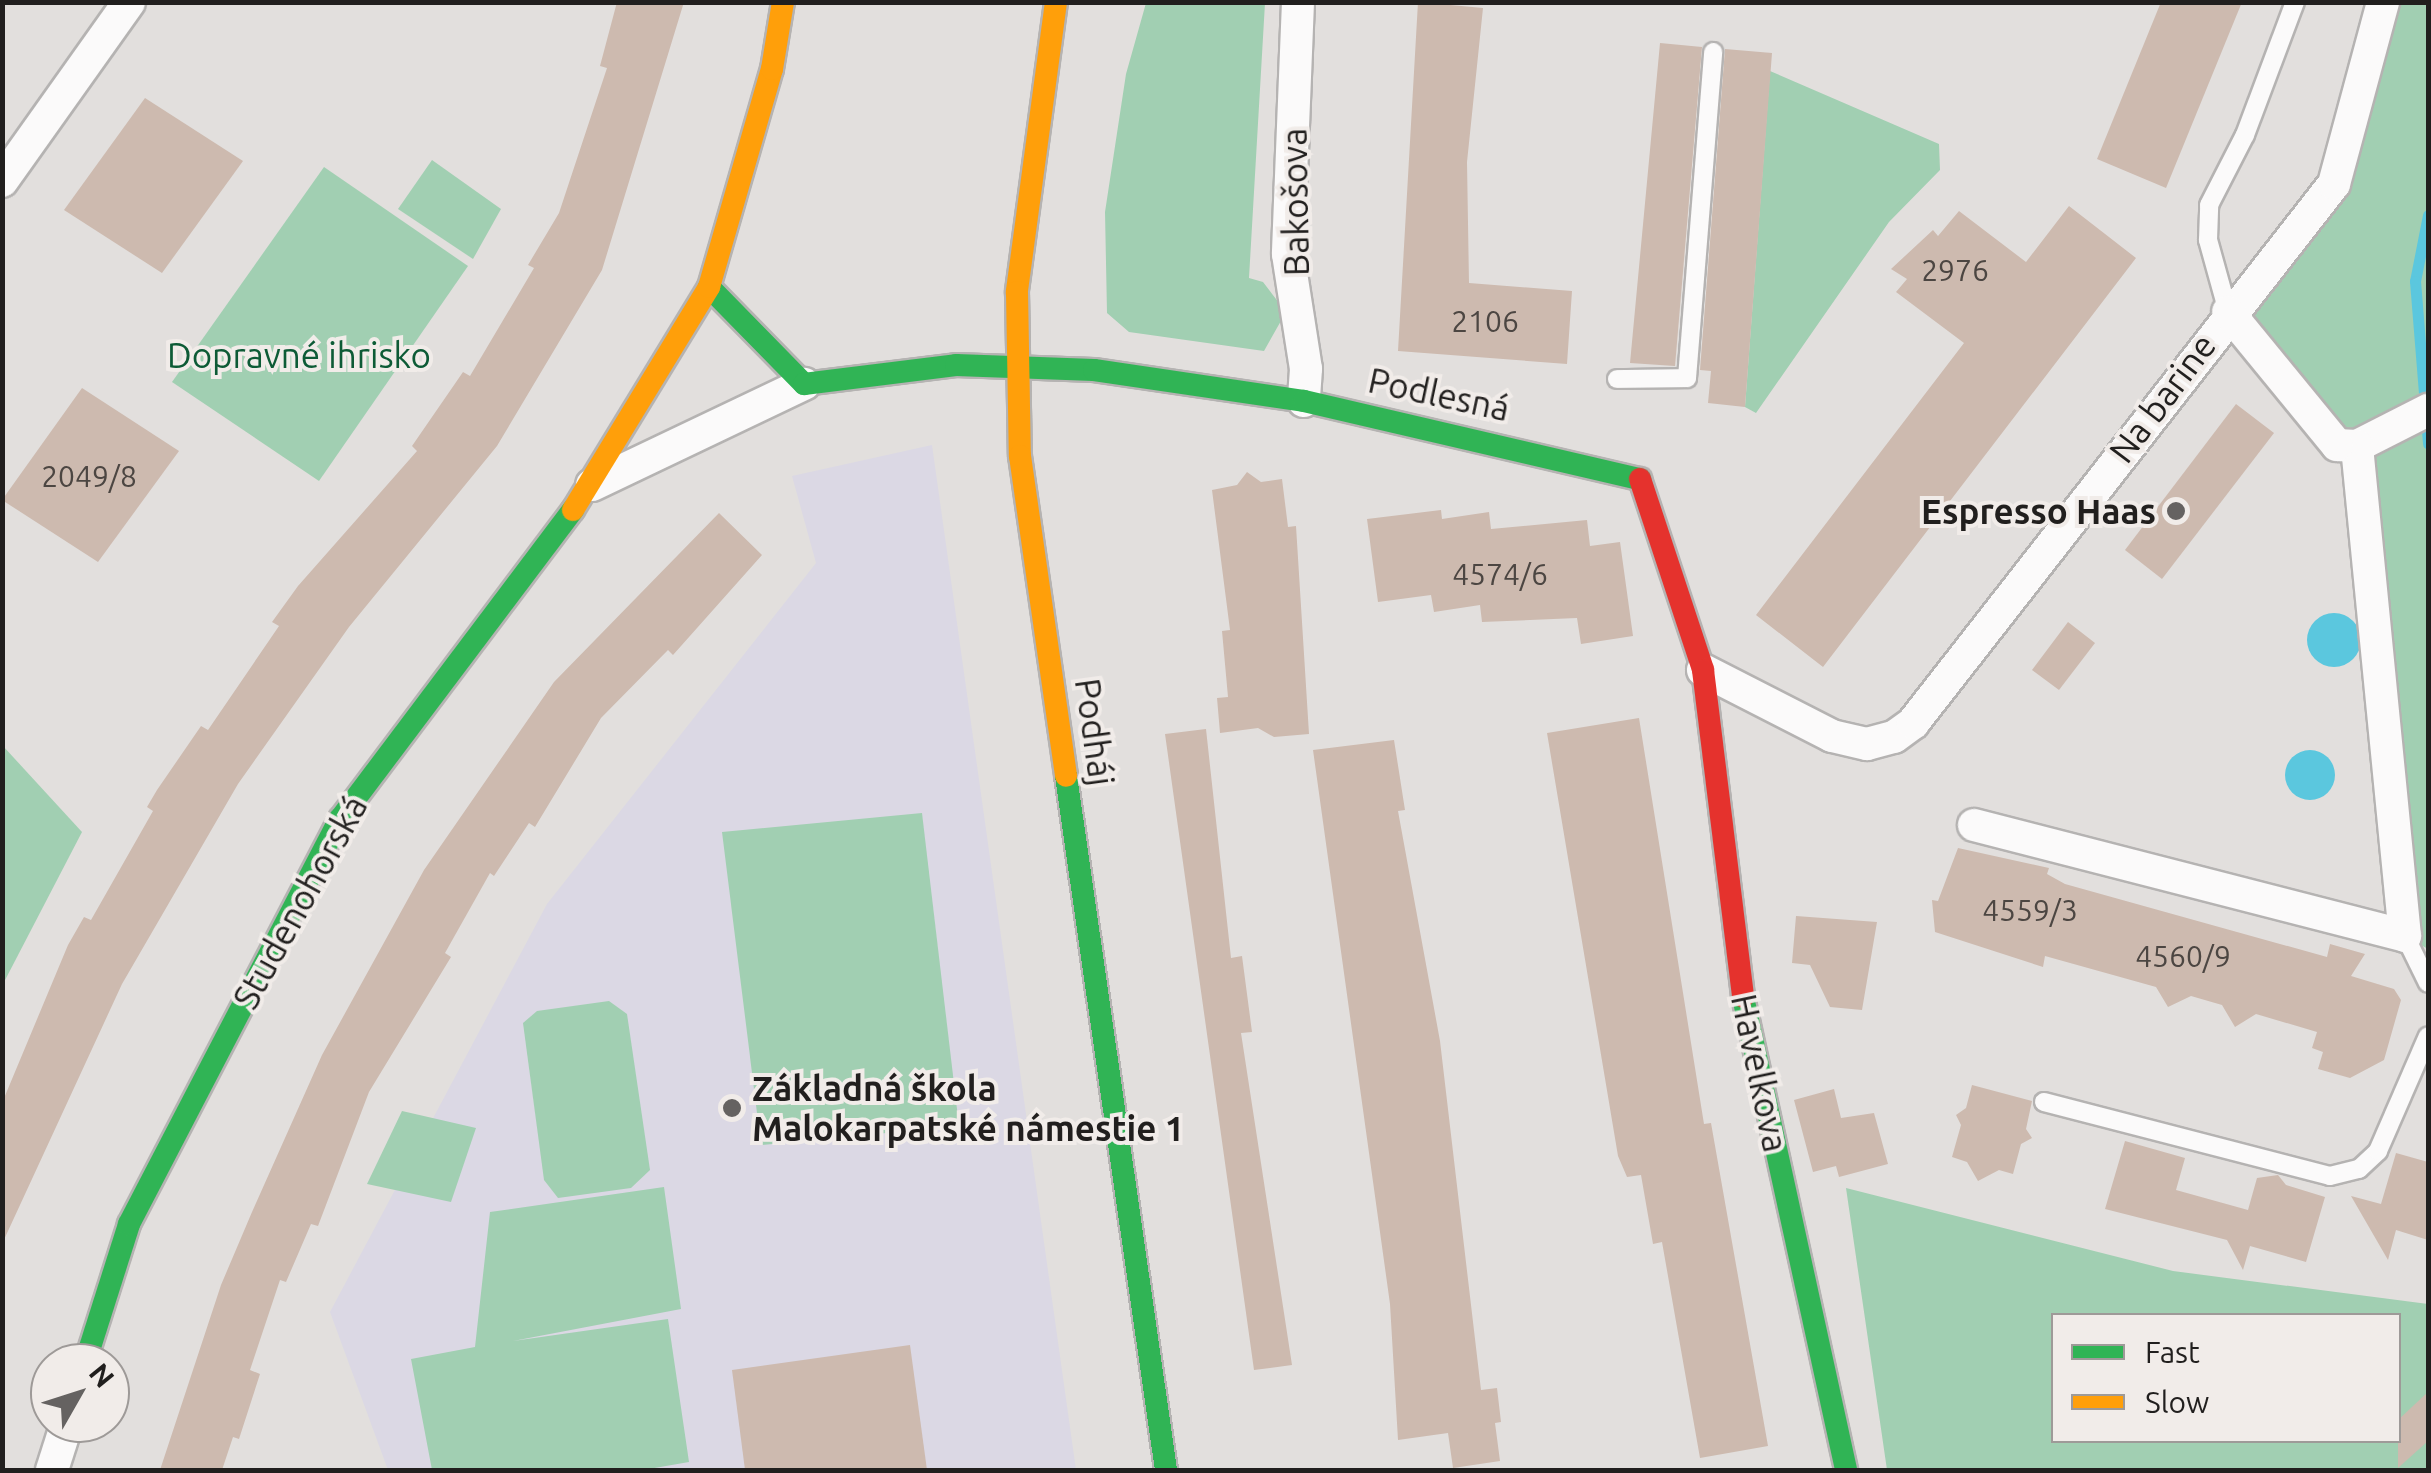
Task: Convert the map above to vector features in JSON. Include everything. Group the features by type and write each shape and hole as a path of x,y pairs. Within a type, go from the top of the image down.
{"street":[{"path":"2,181 129,2"},
{"name":"Studenohorská","path":"92,1343 129,1224 340,819 592,485 709,287 772,69 783,2"},
{"name":"Podháj","path":"1056,2 1028,188 1016,366 1020,456 1166,1470"},
{"name":"Bakošova","path":"1298,2 1288,254 1306,368 1304,400"},
{"name":"Na barine","path":"1703,670 1832,736 1868,744 1894,737 1913,722 2228,312 2334,184 2383,2"},
{"path":"709,287 804,384"},
{"path":"2228,312 2338,444 2358,446 2428,410"},
{"name":"Studenohorská","path":"592,485 804,384 956,365 1016,366"},
{"name":"Podlesná","path":"1016,366 1304,400 1646,480 1703,670"},
{"path":"1974,825 2417,942 2358,446"},
{"name":"Havelkova","path":"1703,670 1734,953 1847,1467"},
{"path":"52,1470 61,1443"}],"lane":[{"path":"2228,312 2208,240 2209,205 2244,135 2295,2"},
{"path":"1617,379 1687,378 1713,52"},
{"path":"2417,942 2428,982"},
{"path":"2044,1102 2330,1176 2359,1169 2378,1151 2428,1036"}],"shaded area":[{"name":"Základná škola Malokarpatské námestie 1","path":"932,445 1076,1470 388,1470 330,1312 547,904 816,563 792,476"}],"green space":[{"path":"1146,3 1265,3 1249,278 1263,282 1286,312 1264,351 1129,332 1107,313 1105,212 1126,74"},
{"path":"2383,3 2428,3 2428,949 2405,936 2357,447 2228,312 2334,184"},
{"path":"1770,71 1939,144 1940,170 1889,222 1756,413 1745,407"},
{"path":"432,160 501,209 473,259 398,209"},
{"name":"Dopravné ihrisko","path":"324,167 468,266 319,481 172,382"},
{"path":"3,746 82,832 3,984"},
{"path":"922,813 959,1126 761,1145 722,832"},
{"path":"609,1001 627,1014 650,1170 631,1188 558,1198 544,1180 523,1023 537,1011"},
{"path":"402,1111 476,1128 451,1202 367,1184"},
{"path":"664,1187 681,1309 513,1341 668,1319 689,1462 643,1470 432,1470 411,1359 475,1347 490,1212"},
{"path":"1846,1188 2173,1271 2428,1304 2428,1470 1887,1470"}],"water":[{"path":"2334,613 2353,621 2361,640 2353,659 2334,667 2315,659 2307,640 2315,621"},
{"path":"2310,750 2328,757 2335,775 2328,793 2310,800 2292,793 2285,775 2292,757"}],"building":[{"path":"617,2 684,2 602,270 497,446 349,627 238,784 122,984 2,1244 2,1103 68,945 84,917 91,920 153,811 147,807 157,790 201,726 208,730 279,626 272,622 298,586 417,451 412,446 463,372 470,376 534,268 528,265 559,213 607,68 600,66"},
{"path":"1418,2 1483,8 1467,162 1469,283 1572,291 1567,364 1398,351"},
{"path":"2161,2 2242,2 2166,188 2097,159"},
{"path":"1660,43 1702,47 1675,366 1630,363"},
{"path":"1725,49 1772,53 1745,407 1708,403 1711,371 1700,370"},
{"path":"145,98 243,161 162,273 64,210"},
{"path":"2069,206 2136,258 1823,667 1756,615 1964,343 1896,292 1907,279 1891,269 1933,230 1938,236 1959,211 2026,262"},
{"path":"82,388 179,451 98,562 2,500"},
{"path":"2236,404 2274,433 2162,579 2125,550"},
{"path":"1247,472 1261,482 1282,479 1288,527 1296,526 1309,734 1274,737 1258,728 1220,733 1217,698 1228,697 1222,631 1230,630 1212,490 1237,485"},
{"path":"1441,510 1442,519 1489,512 1491,529 1587,520 1590,546 1620,542 1633,636 1581,644 1577,618 1482,622 1480,605 1434,612 1431,595 1378,602 1367,519"},
{"path":"719,513 762,555 673,655 668,650 601,718 535,827 529,823 494,876 490,873 445,953 451,957 369,1092 318,1226 311,1224 286,1282 280,1280 250,1370 260,1374 239,1439 233,1437 222,1470 160,1470 221,1285 252,1212 322,1055 424,870 554,682"},
{"path":"2068,622 2095,643 2059,690 2032,670"},
{"path":"1639,718 1704,1124 1711,1123 1768,1446 1700,1458 1662,1242 1653,1244 1641,1175 1627,1177 1618,1156 1547,733"},
{"path":"1206,729 1231,958 1242,956 1252,1032 1241,1033 1292,1365 1254,1370 1165,734"},
{"path":"1394,740 1405,810 1398,811 1440,1041 1481,1390 1497,1388 1501,1422 1495,1423 1500,1461 1453,1468 1448,1433 1398,1440 1390,1304 1313,750"},
{"path":"1958,848 2049,868 2047,874 2065,884 2327,957 2330,944 2365,954 2351,976 2394,989 2401,1000 2384,1060 2350,1078 2318,1069 2323,1052 2312,1048 2317,1032 2256,1014 2235,1027 2222,1005 2191,996 2168,1007 2156,987 2045,956 2043,967 1935,932 1932,900 1938,901"},
{"path":"1796,916 1877,922 1862,1010 1830,1007 1810,965 1792,963"},
{"path":"1972,1085 2032,1101 2026,1129 2032,1138 2021,1144 2013,1174 1999,1170 1978,1181 1967,1162 1952,1157 1961,1125 1956,1115 1966,1108"},
{"path":"1834,1089 1841,1118 1874,1113 1888,1164 1839,1177 1836,1166 1813,1172 1794,1100"},
{"path":"2125,1141 2185,1158 2176,1190 2248,1210 2257,1178 2278,1175 2286,1185 2325,1197 2306,1262 2250,1246 2243,1270 2227,1240 2105,1209"},
{"path":"2396,1153 2428,1162 2428,1240 2396,1230 2388,1260 2351,1196 2381,1204"},
{"path":"910,1345 927,1470 745,1470 732,1370"},
{"path":"2428,1392 2428,1441 2398,1468 2401,1443 2401,1417"}],"waterway":[{"path":"2428,215 2415,281 2428,443"}],"traffic: fast":[{"path":"709,287 804,384 956,365 1094,370 1304,401 1640,479"},
{"path":"91,1343 129,1224 340,819 573,510"},
{"path":"1066,776 1166,1470"},
{"path":"1743,997 1846,1470"}],"traffic: slow":[{"path":"573,510 709,287 772,69 783,2"},
{"path":"1056,2 1017,292 1020,456 1066,776"}],"traffic: jam":[{"path":"1640,479 1703,670 1743,997"}],"place":[{"name":"Espresso Haas","path":"2176,511"},
{"name":"Základná škola Malokarpatské námestie 1","path":"732,1108"}]}
